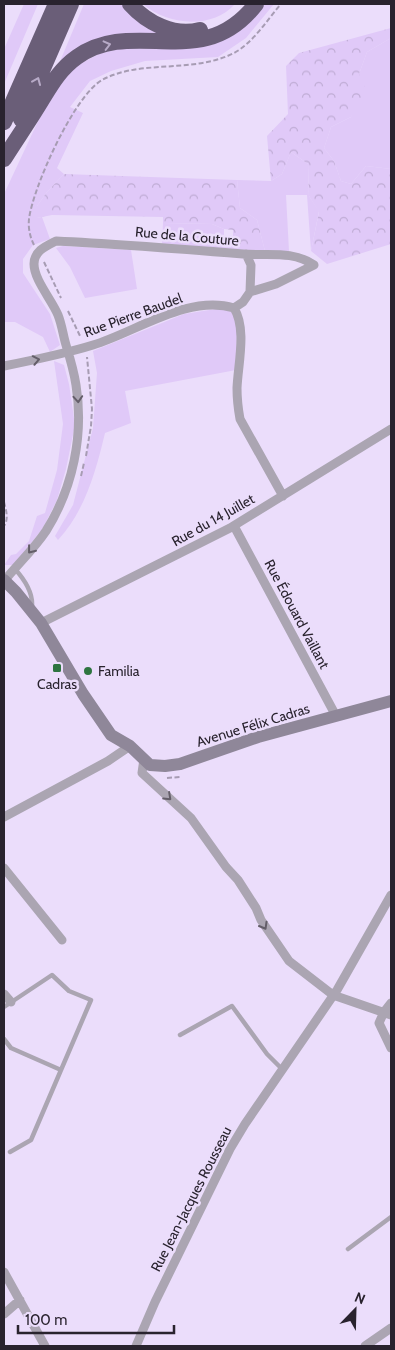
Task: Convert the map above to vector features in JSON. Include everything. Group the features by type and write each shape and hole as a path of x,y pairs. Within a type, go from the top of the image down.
{"highway":[{"path":"4,122 56,4"},
{"path":"4,158 70,4"},
{"path":"130,4 137,12 150,21 165,28 194,31 223,21 238,12 244,4"},
{"path":"4,158 36,110 51,83 78,56 90,50 122,41 177,42 213,37 238,24 256,4"}],"street":[{"name":"Rue de la Couture","path":"68,351 58,315 36,274 34,264 38,253 45,246 56,241 138,245 246,254 290,255 299,257 314,265 276,284 250,292"},
{"path":"246,254 251,265 250,292 243,302 234,308 240,322 241,354 237,405 245,430 283,496"},
{"name":"Rue Pierre Baudel","path":"4,366 49,357 93,345 171,314 198,306 221,304 234,308"},
{"path":"4,580 46,530 61,500 77,448 78,400 68,351"},
{"name":"Rue du 14 Juillet","path":"40,623 234,526 391,429"},
{"name":"Rue Édouard Vaillant","path":"234,526 336,716"},
{"name":"Avenue Félix Cadras","path":"4,580 40,623 83,694 111,735 130,746 150,765 180,764 258,737 391,701"},
{"path":"4,817 108,761 130,746"},
{"path":"144,759 142,773 191,818 226,867 238,880 266,928 289,961 332,995 388,1013"},
{"path":"4,868 62,940"},
{"name":"Rue Jean-Jacques Rousseau","path":"136,1346 155,1302 230,1149 332,995 391,895"},
{"path":"4,994 7,1004"},
{"path":"391,1003 388,1013 379,1023 391,1048"},
{"path":"4,1272 45,1346"},
{"path":"4,1314 20,1300"},
{"path":"365,1346 391,1328"}],"lane":[{"path":"15,569 32,596 31,610"},
{"path":"7,1004 52,975 69,991 91,1000 31,1140 10,1152"},
{"path":"180,1035 232,1006 267,1054 282,1070"},
{"path":"4,1039 11,1048 61,1070"},
{"path":"348,1249 391,1217"}],"path":[{"path":"4,502 6,523 4,526"}],"green space":[{"path":"24,4 38,4 4,84 4,49"},
{"path":"84,4 126,4 165,30 65,60 61,59"},
{"path":"143,4 235,4 214,18 189,22 164,17"},
{"path":"265,4 274,4 246,38 218,57 145,61 111,71 90,81 70,107 83,113 57,168 64,174 37,206 37,218 42,217 50,239 33,245 23,259 23,273 50,314 60,345 50,352 43,337 15,322 4,322 4,194 47,102 59,85 76,66 99,54 122,48 185,49 212,45 238,32 254,18"},
{"path":"391,28 391,38 367,52 359,74 366,90 351,117 331,127 324,148 334,161 341,181 351,184 366,166 391,169 391,244 327,264 311,251 319,212 309,196 308,164 291,152 282,174 271,181 267,136 288,114 286,66 299,53"},
{"path":"391,38 391,169 366,166 351,184 341,181 334,161 324,148 331,127 351,117 359,74 367,52"},
{"path":"291,152 308,164 309,196 319,211 311,251 307,195 286,195 289,251 265,251 257,220 240,208 237,180 271,181 282,174"},
{"path":"64,174 237,180 240,208 257,220 265,251 238,251 233,230 224,229 212,224 163,223 163,217 52,215 37,218 37,206"},
{"path":"163,223 212,224 224,229 224,236 233,236 238,251 162,245"},
{"path":"63,246 131,250 137,289 85,298 70,267 56,248"},
{"path":"222,308 231,310 237,325 236,370 125,391 131,423 105,433 98,462 88,490 75,516 58,540 55,536 73,505 93,428 97,373 93,351 184,314"},
{"path":"54,361 64,365 75,425 66,469 57,500 43,528 14,565 4,565 11,555 16,554 29,541 37,516 45,513 57,470 63,424"}],"place":[{"name":"Cadras","path":"57,668"},
{"name":"Familia","path":"88,671"}]}
